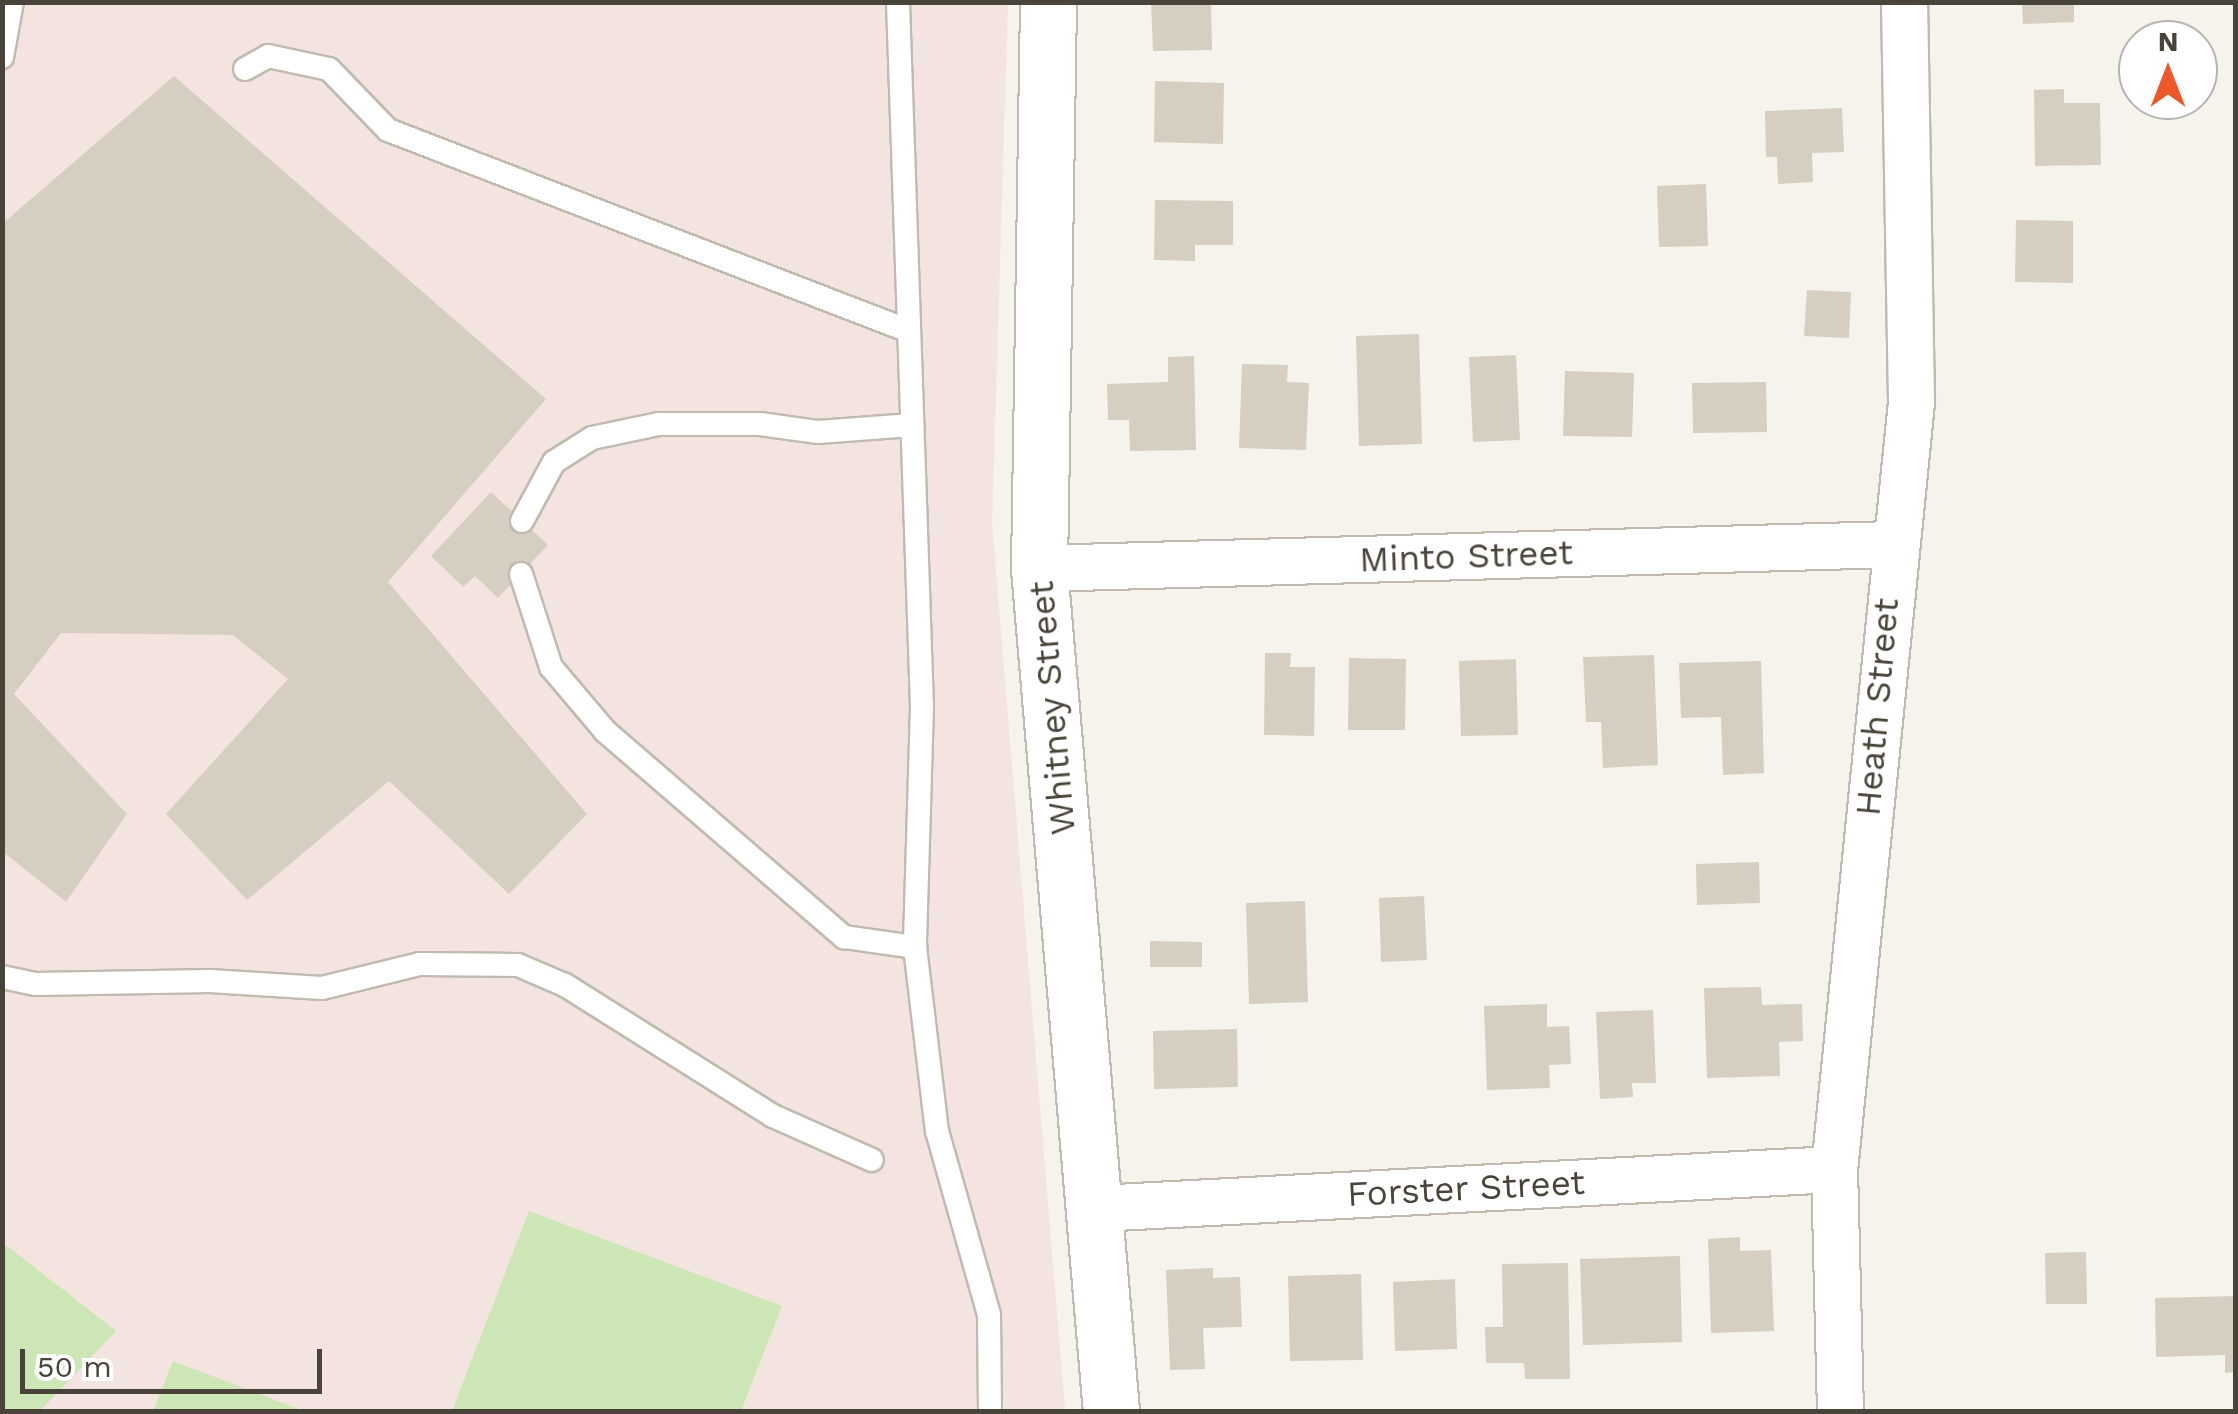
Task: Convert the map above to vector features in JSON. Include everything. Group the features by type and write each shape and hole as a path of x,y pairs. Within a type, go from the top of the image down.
{"street":[{"name":"Whitney Street","path":"1048,2 1039,568 1112,1412"},
{"name":"Heath Street","path":"1840,1412 1834,1169 1892,544 1911,401 1904,2"},
{"name":"Minto Street","path":"1039,568 1892,544"},
{"name":"Forster Street","path":"1097,1208 1834,1169"}],"lane":[{"path":"2,57 12,2"},
{"path":"898,2 922,706 915,947 937,1131 989,1315 990,1412"},
{"path":"246,69 268,56 328,69 388,130 909,331"},
{"path":"522,521 554,462 592,438 659,424 760,424 818,432 912,425"},
{"path":"520,574 551,667 605,731 844,937 915,947"},
{"path":"2,978 322,988 420,964 518,966 566,985 772,1116 872,1160"}],"shaded area":[{"path":"3,3 1008,3 992,523 1065,1411 3,1412"}],"green space":[{"path":"529,1211 782,1306 741,1411 452,1411"},
{"path":"2,1242 116,1331 40,1411 3,1411"},
{"path":"173,1361 304,1411 153,1411"}],"building":[{"path":"1151,2 1211,2 1212,50 1153,51"},
{"path":"2022,2 2074,2 2074,22 2023,24"},
{"path":"174,76 546,399 388,582 587,814 509,894 389,781 247,900 166,814 288,679 233,635 61,633 14,694 127,814 66,902 2,851 2,224"},
{"path":"1155,81 1224,83 1223,144 1154,142"},
{"path":"2064,89 2064,103 2100,103 2101,165 2035,166 2034,90"},
{"path":"1842,108 1844,152 1812,153 1813,182 1778,184 1777,157 1766,157 1765,111"},
{"path":"1706,184 1708,246 1659,247 1657,186"},
{"path":"1155,200 1233,201 1233,245 1195,245 1195,261 1154,260"},
{"path":"2016,220 2073,221 2073,283 2015,282"},
{"path":"1807,290 1851,292 1849,338 1804,336"},
{"path":"1419,334 1422,444 1359,446 1356,336"},
{"path":"1516,355 1520,440 1473,442 1469,357"},
{"path":"1194,356 1196,450 1130,451 1129,420 1108,420 1107,384 1168,382 1168,357"},
{"path":"1242,364 1288,365 1287,382 1309,383 1306,450 1239,448"},
{"path":"1565,371 1634,373 1632,437 1563,436"},
{"path":"1766,382 1767,432 1693,433 1692,383"},
{"path":"491,492 548,545 498,598 475,576 463,587 431,556"},
{"path":"1265,653 1291,653 1290,667 1315,667 1314,736 1264,735"},
{"path":"1654,655 1658,765 1603,768 1601,722 1586,722 1583,657"},
{"path":"1349,658 1406,659 1405,730 1348,730"},
{"path":"1516,659 1518,735 1461,736 1459,661"},
{"path":"1761,661 1764,773 1723,775 1721,717 1681,718 1679,663"},
{"path":"1759,862 1760,903 1697,905 1696,864"},
{"path":"1424,896 1427,960 1381,962 1379,898"},
{"path":"1305,901 1308,1002 1249,1004 1246,903"},
{"path":"1150,941 1202,942 1202,967 1150,967"},
{"path":"1761,987 1762,1005 1802,1004 1803,1041 1779,1042 1780,1076 1707,1078 1704,988"},
{"path":"1547,1004 1547,1027 1569,1026 1571,1064 1549,1065 1550,1088 1487,1090 1484,1006"},
{"path":"1653,1010 1656,1083 1632,1083 1633,1097 1600,1099 1596,1012"},
{"path":"1237,1029 1238,1087 1154,1089 1153,1031"},
{"path":"1740,1237 1740,1251 1771,1250 1774,1331 1711,1333 1708,1239"},
{"path":"2086,1252 2087,1304 2046,1304 2045,1253"},
{"path":"1680,1256 1682,1342 1583,1345 1580,1259"},
{"path":"1568,1263 1570,1379 1525,1379 1524,1363 1486,1363 1485,1327 1503,1327 1502,1264"},
{"path":"1213,1268 1213,1278 1240,1277 1242,1327 1203,1328 1205,1369 1170,1370 1166,1270"},
{"path":"1361,1274 1363,1360 1290,1361 1288,1276"},
{"path":"1455,1279 1457,1349 1395,1351 1393,1282"},
{"path":"2236,1296 2236,1372 2225,1373 2225,1355 2156,1357 2155,1298"}]}
